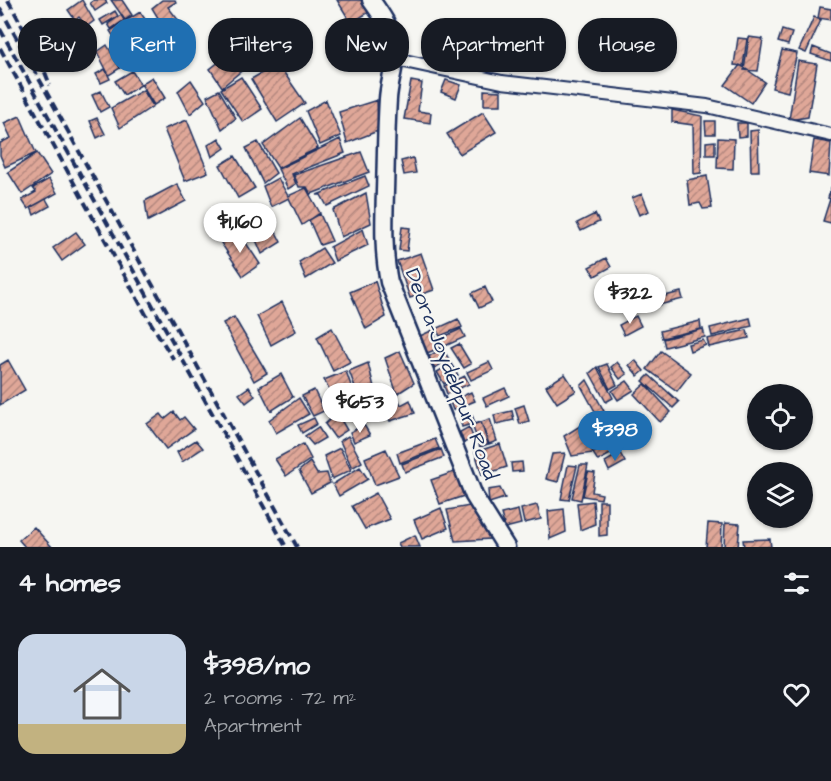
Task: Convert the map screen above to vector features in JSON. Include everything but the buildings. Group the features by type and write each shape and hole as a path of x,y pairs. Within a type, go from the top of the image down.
{"street":[{"name":"Deora-Joydebpur Road","path":"371,0 384,18"},
{"path":"409,62 502,81 707,106 831,135"},
{"name":"Deora-Joydebpur Road","path":"392,72 388,91 386,122 384,242 385,265 389,282 474,496 506,547"}],"railway":[{"path":"8,0 39,57 50,85"},
{"path":"0,8 297,547"},
{"path":"0,29 286,547"},
{"path":"0,48 149,320 174,360"}]}
